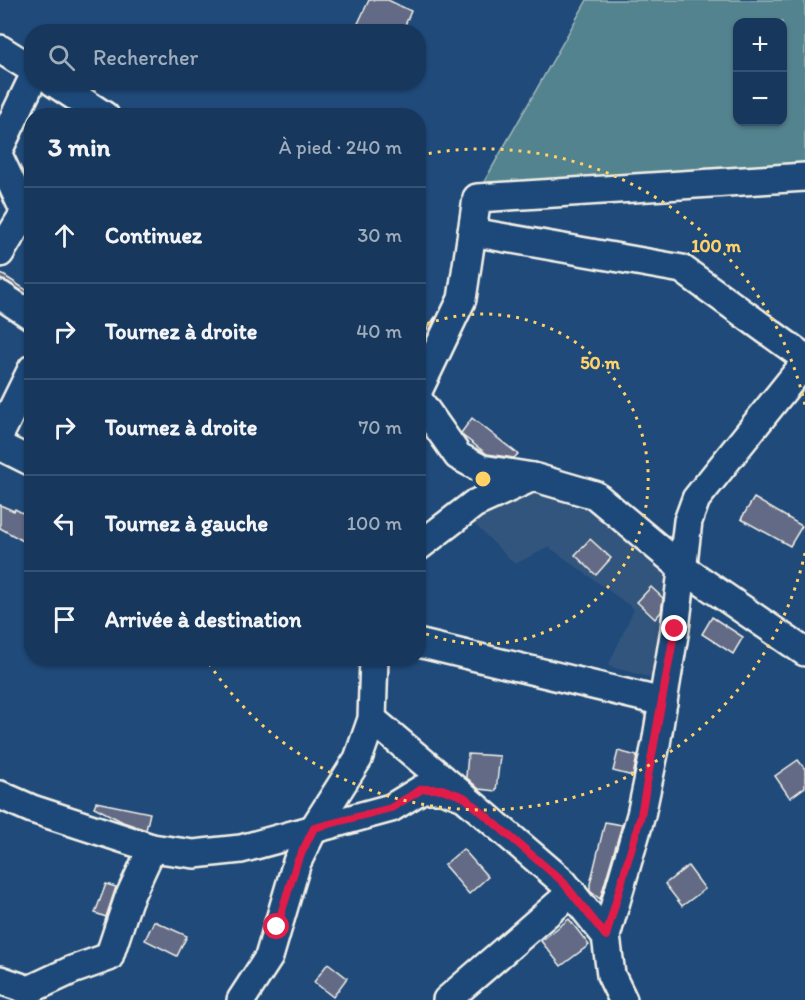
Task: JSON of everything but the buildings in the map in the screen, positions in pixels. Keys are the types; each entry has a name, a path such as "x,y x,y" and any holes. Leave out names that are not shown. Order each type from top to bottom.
{"street":[{"path":"0,49 24,64"},
{"path":"24,210 1,156 28,90"},
{"path":"65,90 93,108"},
{"path":"1,156 24,174"},
{"path":"426,374 462,299 477,198 805,177"},
{"path":"0,254 24,214"},
{"path":"472,232 682,269 805,358"},
{"path":"0,296 24,311"},
{"path":"623,1000 611,975 606,936 641,815 675,629 688,521 696,499 805,363"},
{"path":"0,435 24,384"},
{"path":"426,410 458,456 482,469 533,477 595,495 681,567 805,652"},
{"path":"0,446 24,458"},
{"path":"426,541 474,504 533,477"},
{"path":"426,645 663,702"},
{"path":"241,1000 269,957 297,862 314,828 358,759 372,719 374,666"},
{"path":"372,719 563,882 606,936"},
{"path":"0,795 32,809 152,848 194,854 240,849 391,808 422,789 442,789 464,797"},
{"path":"0,980 29,990 72,970 109,957 128,900 152,848"},
{"path":"447,1000 572,892"}],"shaded area":[{"path":"533,477 595,495 681,567 667,682 608,666 634,609 549,547 515,564 463,513"}],"green space":[{"path":"587,0 805,0 805,167 480,189"}],"route":[{"path":"277,927 297,862 314,828 391,808 422,789 442,789 464,797 563,882 606,936 641,815 656,744 675,629"}]}
